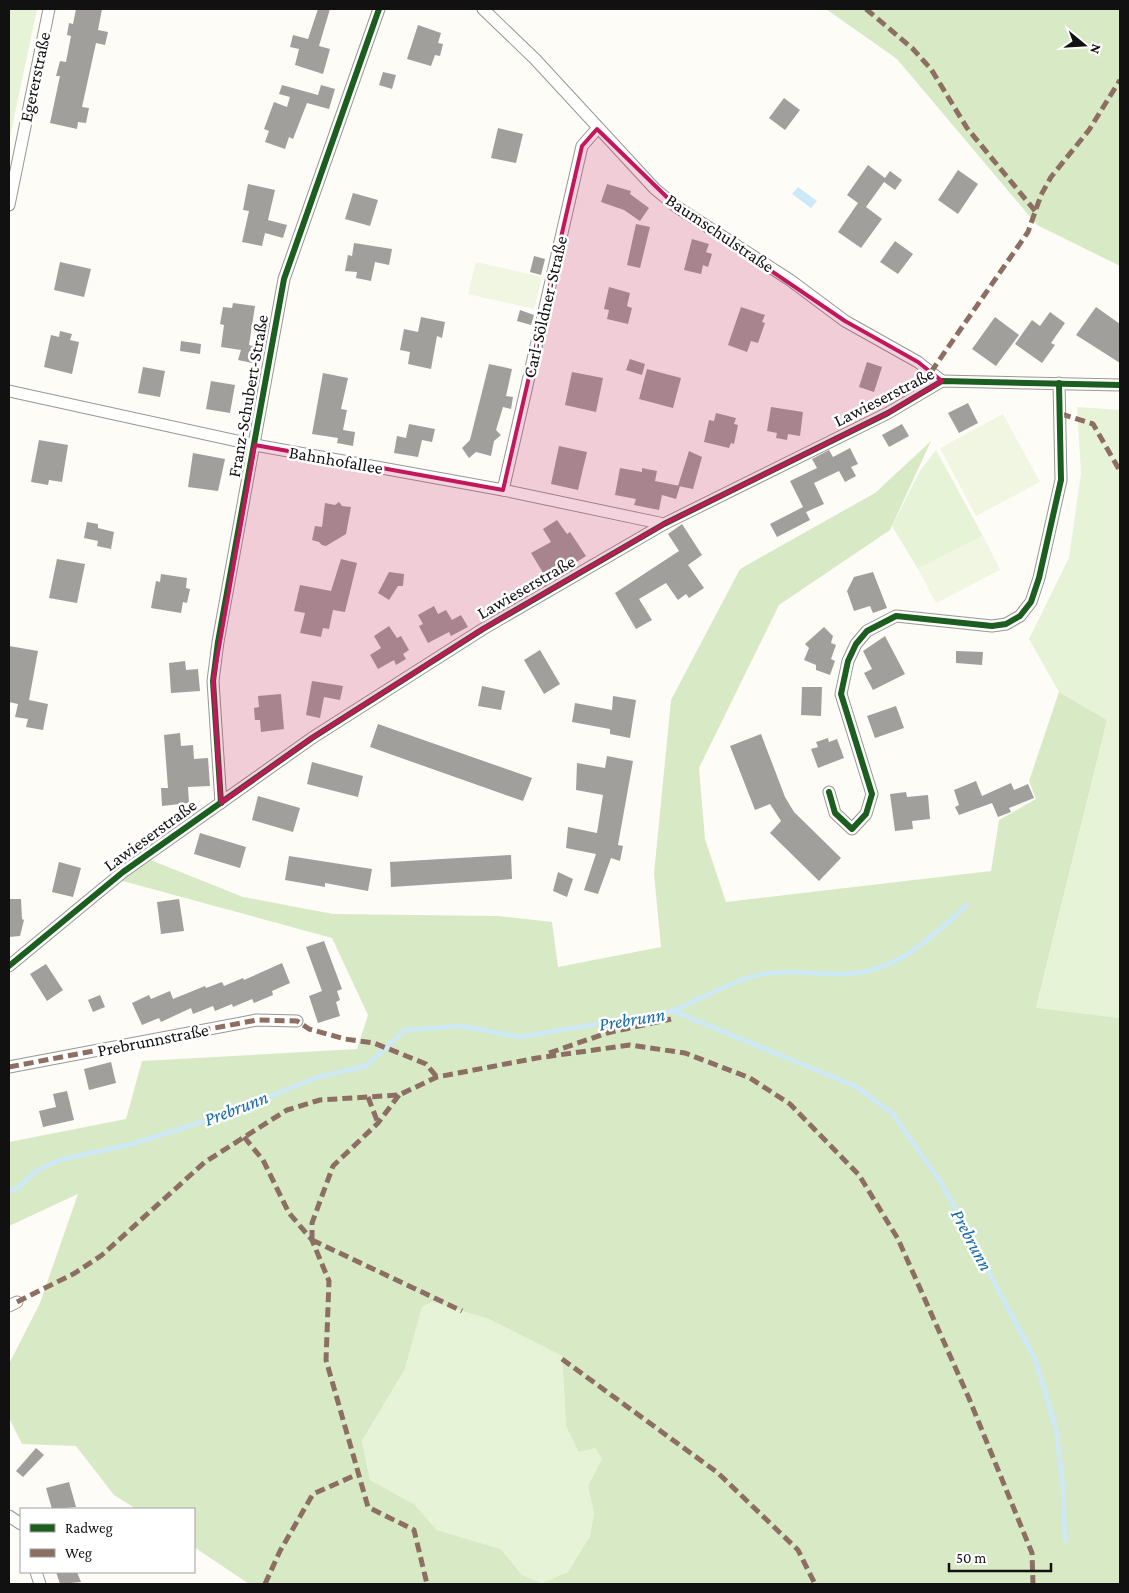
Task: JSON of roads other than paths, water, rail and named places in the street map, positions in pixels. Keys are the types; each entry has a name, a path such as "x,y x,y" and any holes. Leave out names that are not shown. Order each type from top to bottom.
{"street":[{"name":"Egererstraße","path":"9,205 49,9"},
{"name":"Franz-Schubert-Straße","path":"221,803 213,681 218,642 284,279 379,9"},
{"name":"Baumschulstraße","path":"483,9 535,59 655,189 677,207 790,280 845,321 918,362 942,381"},
{"name":"Carl-Söldner-Straße","path":"503,490 582,146 597,128"},
{"name":"Lawieserstraße","path":"9,966 123,872 312,738 483,629 664,524 888,413 942,381 1120,385"},
{"path":"829,792 836,813 852,829 866,814 872,794 842,694 848,661 856,644 867,631 896,616 992,626 1006,624 1020,616 1031,602 1039,578 1061,480 1059,383"},
{"name":"Bahnhofallee","path":"9,391 255,445 503,490 664,524"},
{"name":"Prebrunnstraße","path":"9,1067 257,1020 297,1021"},
{"path":"9,1516 20,1523"}],"water":[{"path":"798,187 817,201 811,208 792,194"}],"waterway":[{"path":"673,1011 721,988 759,975 790,972 844,974 863,972 880,967 896,960 926,941 967,905"},
{"name":"Prebrunn","path":"9,1191 18,1188 37,1170 63,1159 128,1145 252,1104 314,1078 366,1066 405,1030 462,1026 520,1037 673,1011 855,1086 892,1113 942,1184 1035,1359 1056,1429 1063,1486 1065,1541"}]}
